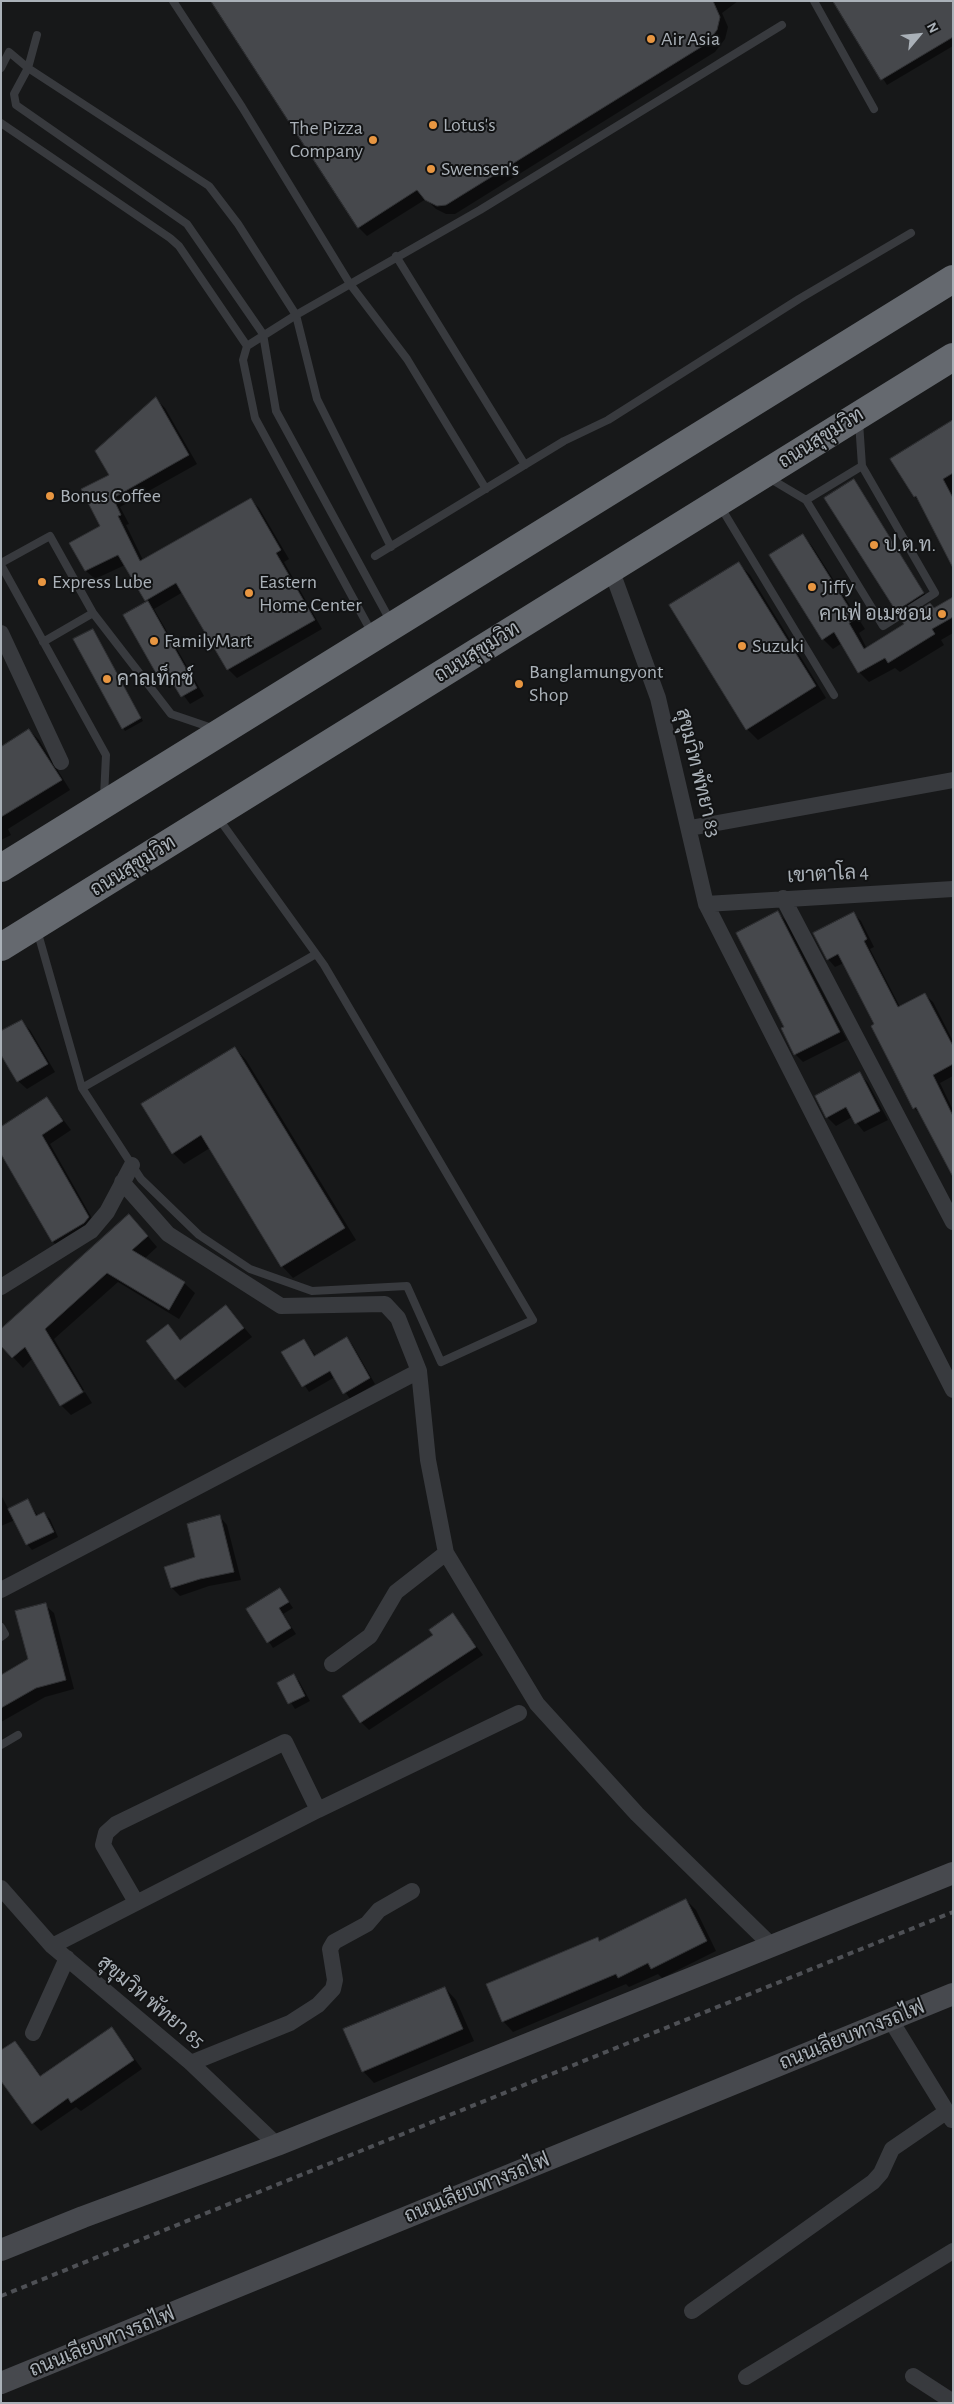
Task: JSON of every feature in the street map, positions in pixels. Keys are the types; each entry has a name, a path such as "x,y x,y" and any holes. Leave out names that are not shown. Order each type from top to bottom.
{"highway":[{"path":"1,868 953,279"},
{"name":"ถนนสุขุมวิท","path":"1,947 953,356"}],"street":[{"name":"สุขุมวิท พัทยา 83","path":"611,569 658,698 690,828 706,904 953,1390"},
{"path":"1,633 61,762"},
{"path":"690,828 953,780"},
{"name":"เขาตาโล 4","path":"706,904 953,889"},
{"path":"783,898 953,1222"},
{"path":"1,1287 91,1231 107,1212 132,1165"},
{"path":"122,1182 168,1234 281,1306 385,1304 398,1318 419,1371 428,1460 446,1553 537,1704 637,1814 772,1945"},
{"path":"1,1590 419,1371"},
{"path":"332,1664 370,1636 396,1592 446,1553"},
{"path":"52,1946 318,1810 519,1713"},
{"path":"136,1902 103,1845 106,1833 116,1824 285,1742 318,1810"},
{"path":"1,2250 83,2217 277,2145 953,1873"},
{"name":"สุขุมวิท พัทยา 85","path":"1,1888 52,1946 191,2064 277,2145"},
{"path":"191,2064 290,2022 318,2005 333,1989 335,1980 330,1949 334,1942 367,1924 379,1910 412,1891"},
{"path":"33,2033 67,1958"},
{"name":"ถนนเลียบทางรถไฟ","path":"1,2383 953,1994"},
{"path":"692,2311 872,2182 881,2173 892,2149 949,2117 890,2019"},
{"path":"746,2377 953,2251"},
{"path":"913,2376 953,2402"}],"lane":[{"path":"173,1 242,107 350,284 407,359 486,489"},
{"path":"814,1 874,109"},
{"path":"383,631 255,418 243,360 247,346 263,334 396,256 480,210 782,25"},
{"path":"37,35 28,68 14,94 16,105 187,224 263,334 276,411 383,631"},
{"path":"1,68 9,52 28,68 209,186 238,224 296,315 317,400 391,547"},
{"path":"1,123 179,246 247,346"},
{"path":"375,556 564,441 608,420 792,304 911,233"},
{"path":"396,256 525,465"},
{"path":"763,474 806,500 883,626 935,593 862,466 859,415"},
{"path":"806,500 862,466"},
{"path":"718,502 834,694"},
{"path":"104,804 106,755 1,564 50,536 93,613 171,714 222,731"},
{"path":"43,642 93,613"},
{"path":"36,926 82,1088 141,1179 199,1235 250,1269 312,1291 407,1286 441,1362 533,1320 316,954 216,814"},
{"path":"82,1088 316,954"},
{"path":"1,1627 5,1634 1,1636"},
{"path":"1,1745 18,1735"}],"building":[{"name":"Lotus's","path":"211,1 713,1 720,17 717,30 706,44 446,205 437,206 425,200 417,190 358,228"},
{"path":"833,1 953,1 953,37 881,80"},
{"path":"156,397 189,455 113,498 121,515 118,516 140,561 251,498 281,550 276,553 315,620 227,670 176,583 145,601 118,555 85,571 69,543 100,526 81,489 109,475 95,451"},
{"path":"953,420 953,473 943,479 953,498 953,568 916,496 914,497 890,459"},
{"name":"ป.ต.ท.","path":"854,479 924,593 896,611 824,498"},
{"path":"803,534 856,619 849,623 864,649 904,624 902,621 930,603 934,608 953,597 953,617 932,629 935,634 888,663 885,658 858,673 834,632 822,640 769,555"},
{"name":"Suzuki","path":"739,562 816,686 746,730 669,605"},
{"name":"FamilyMart","path":"148,601 197,688 181,697 169,677 161,682 123,615"},
{"name":"คาลเท็กซ์","path":"93,629 141,718 122,729 73,639"},
{"path":"29,729 62,780 1,817 1,747"},
{"path":"778,911 840,1032 794,1055 781,1028 784,1027 736,933"},
{"path":"854,912 867,939 864,941 898,1007 925,993 953,1046 953,1064 933,1075 953,1116 953,1177 916,1107 913,1109 871,1026 874,1024 838,954 827,960 813,933"},
{"path":"22,1020 48,1064 17,1082 1,1055 1,1031"},
{"path":"235,1047 345,1228 281,1267 201,1135 172,1154 141,1104"},
{"path":"860,1072 880,1111 855,1124 846,1107 826,1118 815,1096"},
{"path":"47,1097 63,1121 42,1135 89,1217 84,1223 52,1242 1,1154 1,1127"},
{"path":"129,1214 148,1236 132,1250 185,1282 169,1310 107,1273 45,1329 83,1392 60,1406 25,1347 12,1358 1,1346 1,1329"},
{"path":"226,1305 244,1328 175,1380 146,1341 168,1324 180,1340"},
{"path":"347,1337 370,1378 343,1394 330,1371 302,1387 281,1352 304,1339 314,1356"},
{"path":"28,1499 36,1516 44,1512 54,1532 26,1545 8,1509"},
{"path":"220,1515 234,1572 200,1579 171,1588 164,1567 195,1557 187,1524"},
{"path":"280,1588 289,1602 279,1608 291,1628 267,1643 246,1609"},
{"path":"46,1603 66,1680 36,1688 1,1708 1,1675 28,1659 15,1611"},
{"path":"453,1613 476,1647 360,1723 342,1696 433,1635 429,1630"},
{"path":"294,1674 305,1696 288,1704 277,1683"},
{"path":"686,1899 707,1941 651,1969 648,1963 618,1978 616,1974 502,2022 486,1984 598,1937 599,1941"},
{"path":"445,1987 463,2029 362,2072 343,2029"},
{"path":"112,2027 134,2060 71,2103 68,2098 32,2124 1,2081 1,2050 15,2041 40,2076"}],"railway":[{"path":"1,2296 953,1912"}],"place":[{"name":"Air Asia","path":"651,39"},
{"name":"Lotus's","path":"433,125"},
{"name":"The Pizza Company","path":"373,140"},
{"name":"Swensen's","path":"431,169"},
{"name":"Bonus Coffee","path":"50,496"},
{"name":"ป.ต.ท.","path":"874,545"},
{"name":"Express Lube","path":"42,582"},
{"name":"Jiffy","path":"812,587"},
{"name":"Eastern Home Center","path":"249,593"},
{"name":"คาเฟ่ อเมซอน","path":"942,614"},
{"name":"FamilyMart","path":"154,641"},
{"name":"Suzuki","path":"742,646"},
{"name":"คาลเท็กซ์","path":"107,679"},
{"name":"Banglamungyont Shop","path":"519,684"}]}
